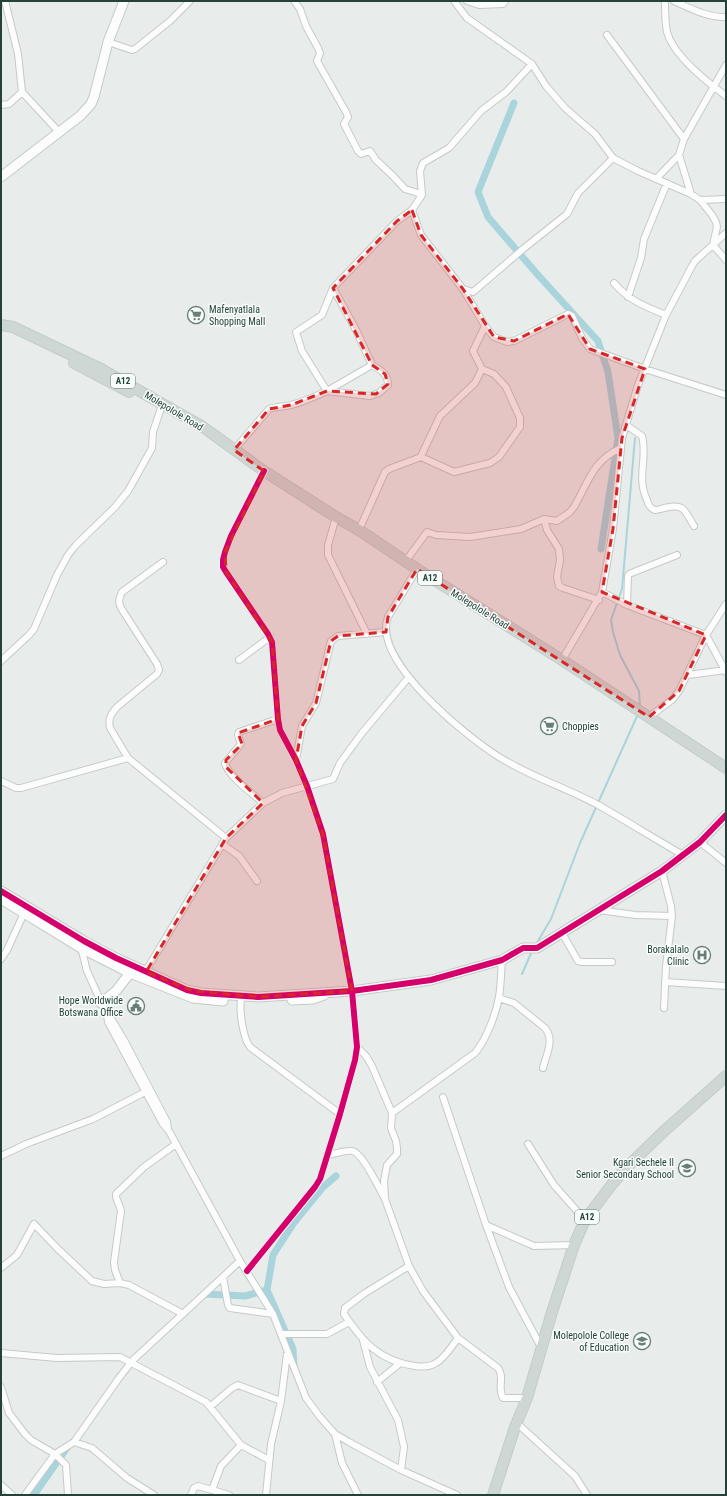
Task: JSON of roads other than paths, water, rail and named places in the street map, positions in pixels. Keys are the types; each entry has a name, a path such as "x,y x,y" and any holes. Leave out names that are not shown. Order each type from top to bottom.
{"main road":[{"name":"Molepolole Road","path":"2,325 10,332 160,408 234,450"},
{"name":"Molepolole Road","path":"2,325 13,327 101,369 203,427 264,471 359,530 417,570 562,660 726,768"},
{"name":"A12","path":"498,1495 520,1426 541,1347 574,1245 585,1220 613,1182 626,1168 662,1133 726,1076"},
{"name":"A12","path":"493,1495 517,1423 526,1401"}],"street":[{"path":"5,1 18,54 22,92 59,132"},
{"path":"1,177 80,116 91,104 108,42 124,1"},
{"path":"108,42 132,50 135,49 170,21 190,1"},
{"path":"294,1 300,9 304,21 320,53 317,61 346,112 348,117 344,124 358,151 361,154 370,151 376,160 405,189 421,194"},
{"path":"454,1 467,18 532,64 546,86 565,108 595,134 613,158 691,194 700,200 716,222 717,227 713,245"},
{"path":"467,1 485,5 503,4 505,1"},
{"path":"665,1 668,36 685,61 726,96"},
{"path":"674,1 697,11 726,17"},
{"path":"607,35 684,139"},
{"path":"327,391 302,351 296,332 322,315 333,288 397,221 412,210 421,194 420,171 423,163 447,149 481,112 506,92 532,64"},
{"path":"656,179 679,156 684,139 726,65"},
{"path":"1,105 9,104 22,92"},
{"path":"679,156 691,194"},
{"path":"463,289 473,292 567,214 578,193 613,158"},
{"path":"628,297 641,258 644,238 667,183"},
{"path":"700,200 726,199"},
{"path":"412,210 421,235 463,289 485,326 494,337 507,342 514,342 568,314 572,316 582,338 590,349 645,369 726,395"},
{"path":"562,660 599,600 602,592 613,529 620,448 638,385 666,315 692,266 726,233"},
{"path":"713,245 726,260"},
{"path":"614,283 628,297 639,304 666,315"},
{"path":"327,391 370,396 379,393 388,385 385,374 372,365 356,330 333,288"},
{"path":"359,530 385,472 389,469 422,457 454,472 490,463 499,457 520,427 520,418 506,388 494,374 482,369 473,351 485,326"},
{"path":"234,450 269,409 277,406 291,405 327,391 372,365"},
{"path":"422,457 421,456 440,416 475,382 482,369"},
{"path":"1,661 34,629 57,575 68,555 76,545 115,507 128,491 152,448 153,432 160,408"},
{"path":"626,425 642,436 644,446 641,482 643,493 648,503 653,509 656,510 675,505 681,507 694,526"},
{"path":"405,562 427,532 436,535 470,537 517,530 544,519 557,521 570,512 585,488 594,468 611,452 620,448"},
{"path":"247,1271 320,1179 340,1114 357,1048 352,991 326,846 307,786 296,760 282,734 278,720 273,646 270,638 224,567 223,560 231,536 264,471"},
{"path":"336,517 328,545 328,555 367,634"},
{"path":"544,519 547,530 559,549 559,586 599,600"},
{"path":"627,605 629,574 677,556"},
{"path":"163,562 122,592 119,597 121,608 157,664 158,670 156,676 111,713 109,718 110,728 128,758 138,768 226,838"},
{"path":"417,570 388,617 386,632 390,648 398,663 448,719 498,757 600,806 683,855"},
{"path":"602,592 627,605 706,635 726,671 688,674"},
{"path":"649,717 673,699 688,674 706,635 726,604"},
{"path":"296,760 302,726 316,703 331,641 338,636 386,632"},
{"path":"239,660 270,638"},
{"path":"143,975 226,838 264,803 282,793 333,779 340,763 362,733 409,677"},
{"path":"264,803 230,774 225,763 241,744 238,735 239,732 278,720"},
{"path":"1,781 16,788 21,788 128,758"},
{"path":"1,891 26,910 130,973 143,975 193,991 241,999 352,991 432,980 502,960 523,948 537,948 662,871 700,842 726,815"},
{"path":"700,842 726,863"},
{"path":"222,844 239,856 257,881"},
{"path":"662,871 672,916 665,982 664,1008"},
{"path":"1,899 26,910"},
{"path":"1,959 7,950 26,910"},
{"path":"599,910 635,916 672,916"},
{"path":"562,933 578,961 612,962"},
{"path":"82,944 143,975"},
{"path":"82,944 87,970 101,1003 107,1015 112,1020 142,1080 167,1122 169,1131"},
{"path":"392,1113 474,1053 486,1037 499,998 502,960"},
{"path":"101,1003 116,991 130,973"},
{"path":"665,982 726,986"},
{"path":"499,998 514,1003 546,1028 551,1039 543,1068"},
{"path":"241,999 243,1028 250,1047 340,1114"},
{"path":"357,1048 366,1056 372,1066 392,1113 391,1128 396,1141 397,1154 387,1165 384,1181 385,1199"},
{"path":"142,1080 145,1092 163,1124 169,1131 240,1261 273,1314 306,1398 320,1417 335,1434 401,1470 457,1495"},
{"path":"1,1156 26,1144 93,1119 145,1092"},
{"path":"443,1097 486,1225 509,1287 541,1347"},
{"path":"120,1283 114,1266 121,1210 115,1197 116,1194 144,1167 176,1144"},
{"path":"528,1144 554,1185 585,1220"},
{"path":"327,1155 350,1151 357,1153 364,1161 385,1199 409,1266 423,1291 458,1338 498,1368 500,1372 500,1390 503,1398 526,1401"},
{"path":"1,1268 17,1255 34,1224 92,1281 104,1284 120,1283 129,1285 183,1314"},
{"path":"486,1225 534,1246 574,1245"},
{"path":"25,1495 55,1454 74,1442 130,1364 240,1261"},
{"path":"409,1266 365,1293 345,1308 344,1314 349,1322 363,1340 375,1350 398,1364 418,1366 431,1365 440,1360 458,1338"},
{"path":"223,1277 228,1305 230,1308 273,1314"},
{"path":"281,1334 327,1334 349,1322"},
{"path":"363,1340 368,1360 377,1382 398,1420 404,1447 401,1470"},
{"path":"266,1495 271,1444 281,1401 287,1352"},
{"path":"1,1353 57,1358 120,1358 200,1398 211,1406 241,1445 270,1460"},
{"path":"377,1382 398,1364"},
{"path":"211,1406 232,1388 238,1385 281,1401"},
{"path":"1,1387 9,1412 25,1434 31,1440 55,1454 67,1468 68,1495"},
{"path":"520,1426 575,1476 587,1495"},
{"path":"335,1434 342,1463 358,1495"},
{"path":"74,1442 92,1448 127,1478 154,1495"},
{"path":"212,1490 221,1466 241,1445"},
{"path":"1,1485 12,1495"},
{"path":"191,1495 194,1488 198,1486 229,1495"}],"waterway":[{"path":"514,103 478,192 488,217 598,341 608,372 618,438 601,549"},
{"path":"635,438 622,589 611,620 620,655 639,691 640,706"},
{"path":"535,946 551,919 580,843 638,714"},
{"path":"522,974 532,951"},
{"path":"294,1368 293,1349 267,1290 273,1255 293,1224 323,1187 336,1176"},
{"path":"201,1297 206,1294 245,1296 267,1290"},
{"path":"34,1495 69,1445"}],"place":[{"name":"Mafenyatlala Shopping Mall","path":"196,315"},
{"name":"Choppies","path":"549,726"},
{"name":"Borakalalo Clinic","path":"702,955"},
{"name":"Hope Worldwide Botswana Office","path":"136,1006"},
{"name":"Kgari Sechele II Senior Secondary School","path":"687,1168"},
{"name":"Molepolole College of Education","path":"642,1341"}]}
